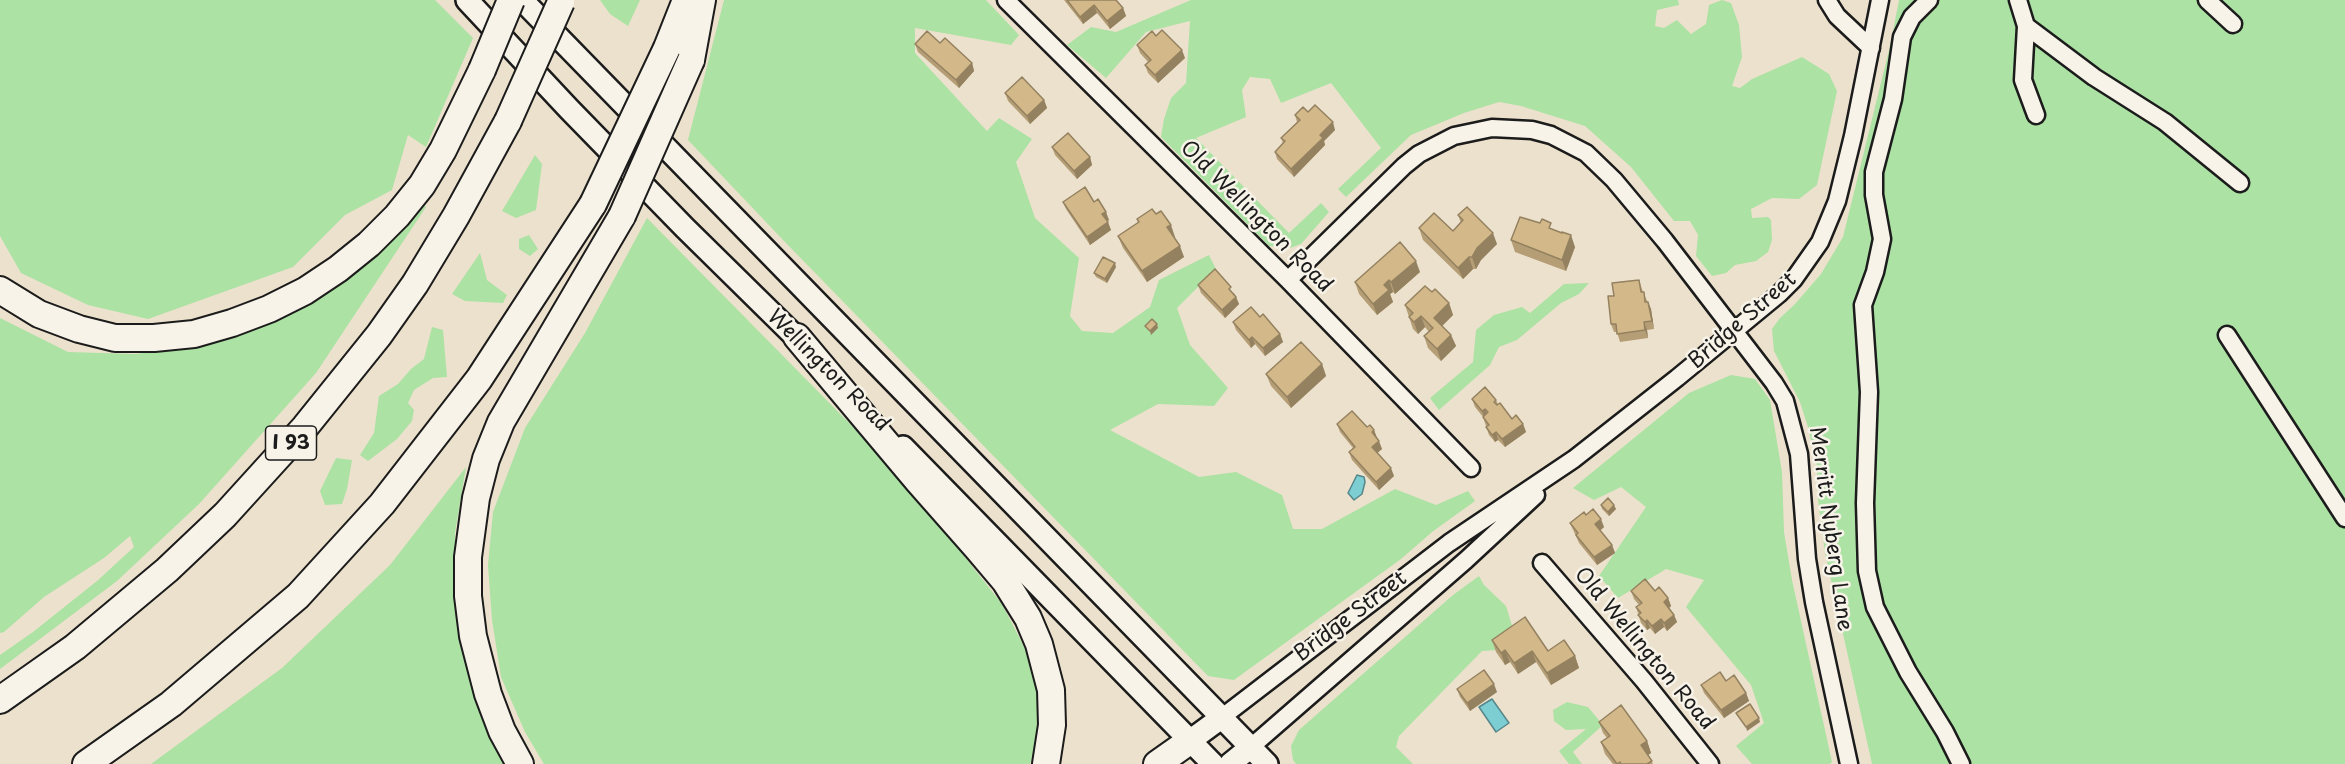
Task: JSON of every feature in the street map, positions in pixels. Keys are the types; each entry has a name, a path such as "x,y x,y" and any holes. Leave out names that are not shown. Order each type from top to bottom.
{"highway":[{"path":"0,290 39,314 79,329 115,338 154,338 194,334 269,309 305,291 338,269 369,244 397,216 422,185 443,150 482,70 511,0"},
{"path":"86,764 171,704 298,596 382,504 479,380 593,204 668,48 686,0"},
{"path":"520,764 502,730 488,694 473,636 468,596 468,557 476,498 486,459 501,422 622,216 691,60 702,0"},
{"name":"I 93","path":"0,700 75,647 167,570 232,508 306,427 379,336 415,284 456,216 508,121 561,1"},
{"path":"797,337 1005,581 1028,618 1039,645 1051,690 1052,725 1046,764"},
{"path":"1157,764 1191,740"}],"main road":[{"name":"Wellington Road","path":"467,0 676,220 797,337 1066,615 1191,740"},
{"name":"Wellington Road","path":"522,0 735,216 1221,718"},
{"name":"Bridge Street","path":"1191,740 1221,718"},
{"path":"1221,718 1267,764"},
{"path":"1191,740 1213,764"},
{"name":"Bridge Street","path":"1230,764 1251,747"}],"street":[{"name":"Old Wellington Road","path":"1006,0 1288,280 1471,468"},
{"path":"1827,0 1837,16 1871,48"},
{"name":"Bridge Street","path":"1221,718 1449,543 1574,459 1677,378 1794,279 1820,242 1837,201 1880,0"},
{"path":"1929,0 1912,17 1902,38 1893,99 1874,172 1874,195 1882,239 1875,272 1863,304 1869,392 1865,503 1867,571 1875,607 1908,672 1945,732 1961,764"},
{"path":"2207,0 2234,24"},
{"path":"2023,10 2023,80 2036,115"},
{"path":"2023,10 2094,77 2165,122 2240,183"},
{"name":"Merritt Nyberg Lane","path":"1288,280 1404,166 1419,154 1445,140 1473,131 1512,128 1532,130 1569,143 1586,153 1600,166 1665,242 1734,330 1785,401 1795,436 1802,481 1807,559 1849,764"},
{"path":"2228,335 2345,518"},
{"name":"Bridge Street","path":"1251,747 1467,560 1574,459"},
{"name":"Old Wellington Road","path":"1542,563 1644,681 1710,764"}],"green space":[{"path":"0,0 435,0 473,38 426,147 408,135 392,190 345,215 293,267 148,319 88,305 21,273 0,236"},
{"path":"600,0 640,0 628,26 610,14"},
{"path":"724,0 986,0 1019,35 1011,45 915,28 915,53 987,131 999,118 1032,139 1016,162 1035,218 1079,258 1070,316 1082,331 1113,333 1150,307 1159,280 1209,255 1216,269 1177,308 1190,345 1228,388 1214,406 1158,404 1110,430 1199,477 1236,472 1282,495 1293,529 1322,529 1395,489 1436,505 1468,491 1475,501 1432,532 1401,559 1234,680 1208,676 688,140"},
{"path":"1191,0 1678,0 1679,5 1657,10 1655,26 1664,28 1677,20 1691,34 1706,24 1709,5 1722,0 1731,3 1739,25 1742,57 1732,86 1740,88 1752,79 1802,57 1829,74 1837,91 1817,185 1799,199 1772,198 1751,209 1752,218 1768,217 1771,220 1772,240 1768,252 1756,261 1735,265 1726,273 1712,276 1696,256 1698,235 1690,221 1674,221 1631,167 1585,126 1521,106 1499,102 1464,113 1411,135 1346,197 1338,189 1381,148 1331,83 1281,103 1270,79 1250,77 1242,90 1246,117 1196,138 1289,233 1321,203 1329,212 1301,244 1290,248 1269,246 1161,137 1171,98 1186,83 1190,21 1146,32 1106,78 1067,45 1091,27 1116,32"},
{"path":"1899,0 2345,0 2345,764 1872,764 1825,553 1818,500 1817,466 1800,402 1774,351 1772,329 1821,274 1843,237 1890,46"},
{"path":"535,155 542,164 536,210 516,218 502,211"},
{"path":"419,202 426,207 316,373 199,504 117,581 0,669 0,655 97,581 134,547 130,536 104,558 44,597 0,633 0,318 68,352 136,354 169,349 265,320"},
{"path":"647,218 861,435 949,537 1002,604 1032,662 1041,707 1037,746 1030,764 544,764 525,732 501,677 492,620 488,565 493,512 525,428 585,333"},
{"path":"529,235 538,249 530,256 519,249 519,239"},
{"path":"480,253 487,280 507,295 503,303 465,301 452,294"},
{"path":"1589,283 1579,294 1561,303 1517,340 1499,347 1490,365 1439,410 1430,398 1473,362 1476,330 1494,315 1522,307 1530,313 1564,284"},
{"path":"432,327 443,330 447,377 433,378 414,390 408,403 414,410 412,421 397,439 368,461 360,455 374,433 379,396 398,384 411,369 424,359"},
{"path":"1731,375 1755,379 1770,400 1782,472 1784,532 1792,580 1832,762 1830,764 1752,764 1736,746 1764,723 1751,685 1686,607 1704,580 1666,569 1618,598 1599,576 1646,507 1621,487 1594,500 1573,488 1689,393"},
{"path":"336,458 352,460 347,489 342,504 325,505 320,491"},
{"path":"466,467 455,533 455,608 476,704 504,764 151,764 282,668 390,565"},
{"path":"1479,576 1484,585 1506,606 1514,632 1497,650 1482,651 1399,736 1396,747 1413,764 1296,764 1293,760 1291,746 1299,730 1453,595"},
{"path":"1567,702 1588,707 1603,725 1573,752 1582,764 1569,764 1559,751 1586,729 1566,730 1554,721 1553,710"}],"water":[{"path":"1357,475 1364,477 1365,482 1362,494 1354,500 1348,493"},
{"path":"1492,699 1509,723 1496,732 1479,707"}],"building":[{"path":"1067,0 1116,0 1123,8 1107,21 1094,5 1080,17"},
{"path":"1162,30 1182,50 1155,75 1145,65 1151,60 1137,45 1152,31 1156,36"},
{"path":"927,31 940,43 945,38 972,63 956,80 915,44"},
{"path":"1022,77 1044,100 1027,116 1005,93"},
{"path":"1315,105 1333,122 1320,135 1323,138 1291,169 1275,152 1285,141 1281,138 1300,120 1295,115 1303,107 1308,112"},
{"path":"1068,133 1090,157 1074,171 1052,147"},
{"path":"1085,187 1094,202 1098,199 1106,212 1102,214 1108,222 1087,237 1063,202"},
{"path":"1467,207 1493,233 1477,248 1472,257 1469,257 1458,268 1419,228 1434,213 1453,231 1463,220 1458,215"},
{"path":"1152,209 1156,214 1161,211 1171,225 1167,227 1180,246 1142,271 1118,236 1139,222 1137,219"},
{"path":"1520,217 1540,223 1542,219 1551,223 1549,228 1571,235 1562,260 1511,240"},
{"path":"1400,242 1416,261 1384,285 1389,290 1373,304 1355,282"},
{"path":"1103,257 1115,263 1105,279 1094,273"},
{"path":"1215,269 1231,287 1229,289 1236,297 1222,310 1198,285"},
{"path":"1639,280 1645,302 1648,302 1652,321 1644,322 1645,330 1617,334 1616,324 1611,324 1608,296 1614,296 1612,283"},
{"path":"1425,286 1432,292 1435,289 1449,303 1434,318 1451,335 1437,349 1424,336 1433,328 1421,316 1414,322 1409,317 1413,313 1405,305"},
{"path":"1251,307 1260,317 1263,314 1280,334 1263,348 1252,337 1249,340 1233,322"},
{"path":"1152,319 1157,324 1150,331 1145,326"},
{"path":"1301,342 1322,364 1287,397 1266,374"},
{"path":"1485,387 1496,400 1494,402 1497,405 1500,403 1512,419 1516,415 1523,424 1502,439 1496,432 1492,435 1486,427 1489,425 1483,417 1488,412 1485,409 1482,411 1472,399"},
{"path":"1352,411 1367,427 1370,425 1374,430 1372,432 1379,441 1372,447 1391,468 1376,482 1349,452 1355,447 1337,424"},
{"path":"1608,498 1614,505 1608,512 1601,505"},
{"path":"1593,509 1601,519 1595,524 1612,545 1594,557 1576,535 1578,533 1570,523 1584,512 1586,515"},
{"path":"1645,579 1655,591 1659,587 1668,598 1664,602 1674,615 1664,623 1661,619 1652,626 1638,615 1641,613 1636,607 1642,603 1631,591"},
{"path":"1525,617 1548,651 1564,640 1575,656 1547,673 1532,651 1514,663 1505,650 1501,653 1492,640"},
{"path":"1484,670 1494,684 1467,703 1457,689"},
{"path":"1720,672 1726,681 1734,675 1746,693 1721,710 1701,685"},
{"path":"1750,704 1759,718 1746,727 1736,713"},
{"path":"1621,705 1647,741 1641,745 1652,761 1647,764 1621,764 1620,762 1617,764 1601,742 1610,736 1599,722"}]}
